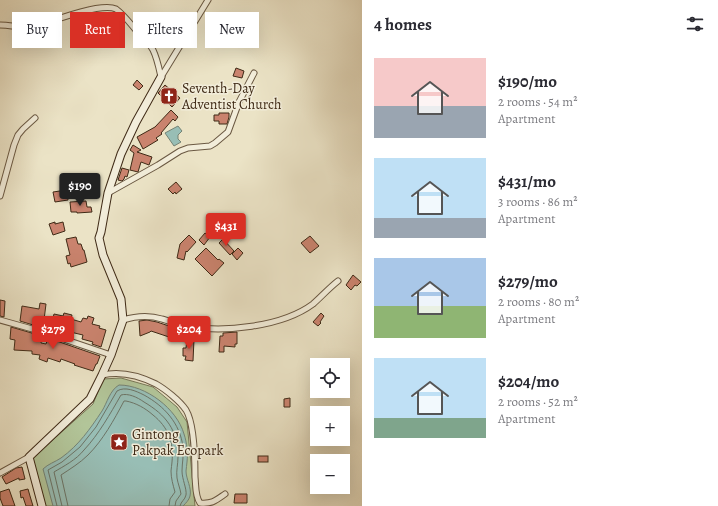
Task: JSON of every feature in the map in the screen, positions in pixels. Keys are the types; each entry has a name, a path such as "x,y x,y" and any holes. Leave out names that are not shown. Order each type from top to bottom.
{"street":[{"path":"0,473 29,457 87,402 111,355 123,320 121,299 99,238 108,193 121,154 136,122 161,77 208,0"},
{"path":"0,25 29,28 90,9 103,7 115,9 122,14 150,45 161,77"},
{"path":"108,193 180,151 188,148 210,146 215,143 228,132 239,102 254,73"},
{"path":"0,196 18,135 35,118"},
{"path":"123,320 148,316 161,318 183,326 210,329 265,324 295,314 312,304 338,281"},
{"path":"0,320 43,332 111,355"},
{"path":"102,375 112,373 122,374 147,380 163,388 181,404 186,410 190,419 198,500 200,504 213,503 225,494"},
{"path":"29,457 42,506"}],"green space":[{"name":"Gintong Pakpak Ecopark","path":"121,378 153,387 177,407 187,422 195,506 41,506 28,462 93,404 103,379"}],"water":[{"path":"178,126 182,131 178,135 178,139 181,142 174,146 165,133"},
{"name":"Gintong Pakpak Ecopark","path":"119,385 140,389 150,394 159,400 175,416 185,437 187,448 186,471 190,490 189,499 183,506 53,506 43,469 61,458 79,442 102,411 113,390"}],"building":[{"path":"236,68 244,71 242,78 233,76"},
{"path":"137,80 143,86 139,90 133,85"},
{"name":"Seventh-Day Adventist Church","path":"165,85 180,98 172,107 158,93"},
{"path":"171,110 178,117 175,121 173,119 161,133 162,134 156,138 158,140 143,149 137,137 155,127"},
{"path":"219,113 229,113 227,124 219,124 219,121 214,121 214,115 219,115"},
{"path":"133,145 141,150 137,152 152,157 149,165 141,162 138,172 130,170 134,153 130,150"},
{"path":"122,168 129,170 127,177 125,176 122,181 118,180"},
{"path":"176,182 182,189 176,194 175,192 173,194 168,189"},
{"path":"85,185 96,186 96,193 85,195"},
{"path":"67,190 68,200 55,202 53,192"},
{"path":"86,201 87,207 91,207 92,212 71,212 70,202"},
{"path":"55,222 55,224 63,222 65,231 53,235 49,224"},
{"path":"205,233 210,237 204,245 199,240"},
{"path":"189,235 196,242 187,252 186,251 184,260 177,258 180,244"},
{"path":"310,236 319,246 310,253 301,243"},
{"path":"76,237 78,244 81,244 84,250 87,262 71,267 70,263 68,264 66,256 70,255 66,239"},
{"path":"223,239 234,251 230,255 219,243"},
{"path":"206,248 218,260 219,259 224,263 212,276 195,259"},
{"path":"238,248 243,253 237,260 232,254"},
{"path":"353,275 361,282 357,286 355,285 351,290 346,285"},
{"path":"0,300 5,301 4,317 0,316"},
{"path":"40,303 46,304 43,328 20,321 22,306 39,309"},
{"path":"64,313 72,315 71,319 81,322 83,318 87,319 88,316 94,318 92,324 100,326 99,328 106,330 101,347 92,344 93,342 82,339 83,335 66,331 65,335 50,330 54,314 63,316"},
{"path":"321,313 324,316 318,326 313,322"},
{"path":"147,320 172,327 169,337 151,331 140,336 139,321"},
{"path":"11,327 42,336 41,343 46,344 48,338 100,356 97,364 93,371 61,359 60,362 48,358 47,362 39,359 40,355 32,354 32,351 14,350 15,340 10,339"},
{"path":"237,332 237,344 235,344 235,347 224,346 224,352 219,352 220,336 223,336 223,333"},
{"path":"187,339 194,339 193,361 185,360 186,356 183,356 183,348 186,348"},
{"path":"290,398 290,407 284,407 284,399"},
{"path":"258,456 268,456 268,462 258,462"},
{"path":"22,467 25,479 19,480 19,478 6,484 2,477 16,468"},
{"path":"9,489 15,506 3,506 0,498 0,492"},
{"path":"28,489 33,506 26,506 23,497 21,498 20,491"},
{"path":"235,494 247,494 247,503 234,503"}],"place":[{"name":"Seventh-Day Adventist Church","path":"169,96"},
{"name":"Gintong Pakpak Ecopark","path":"119,442"}]}
